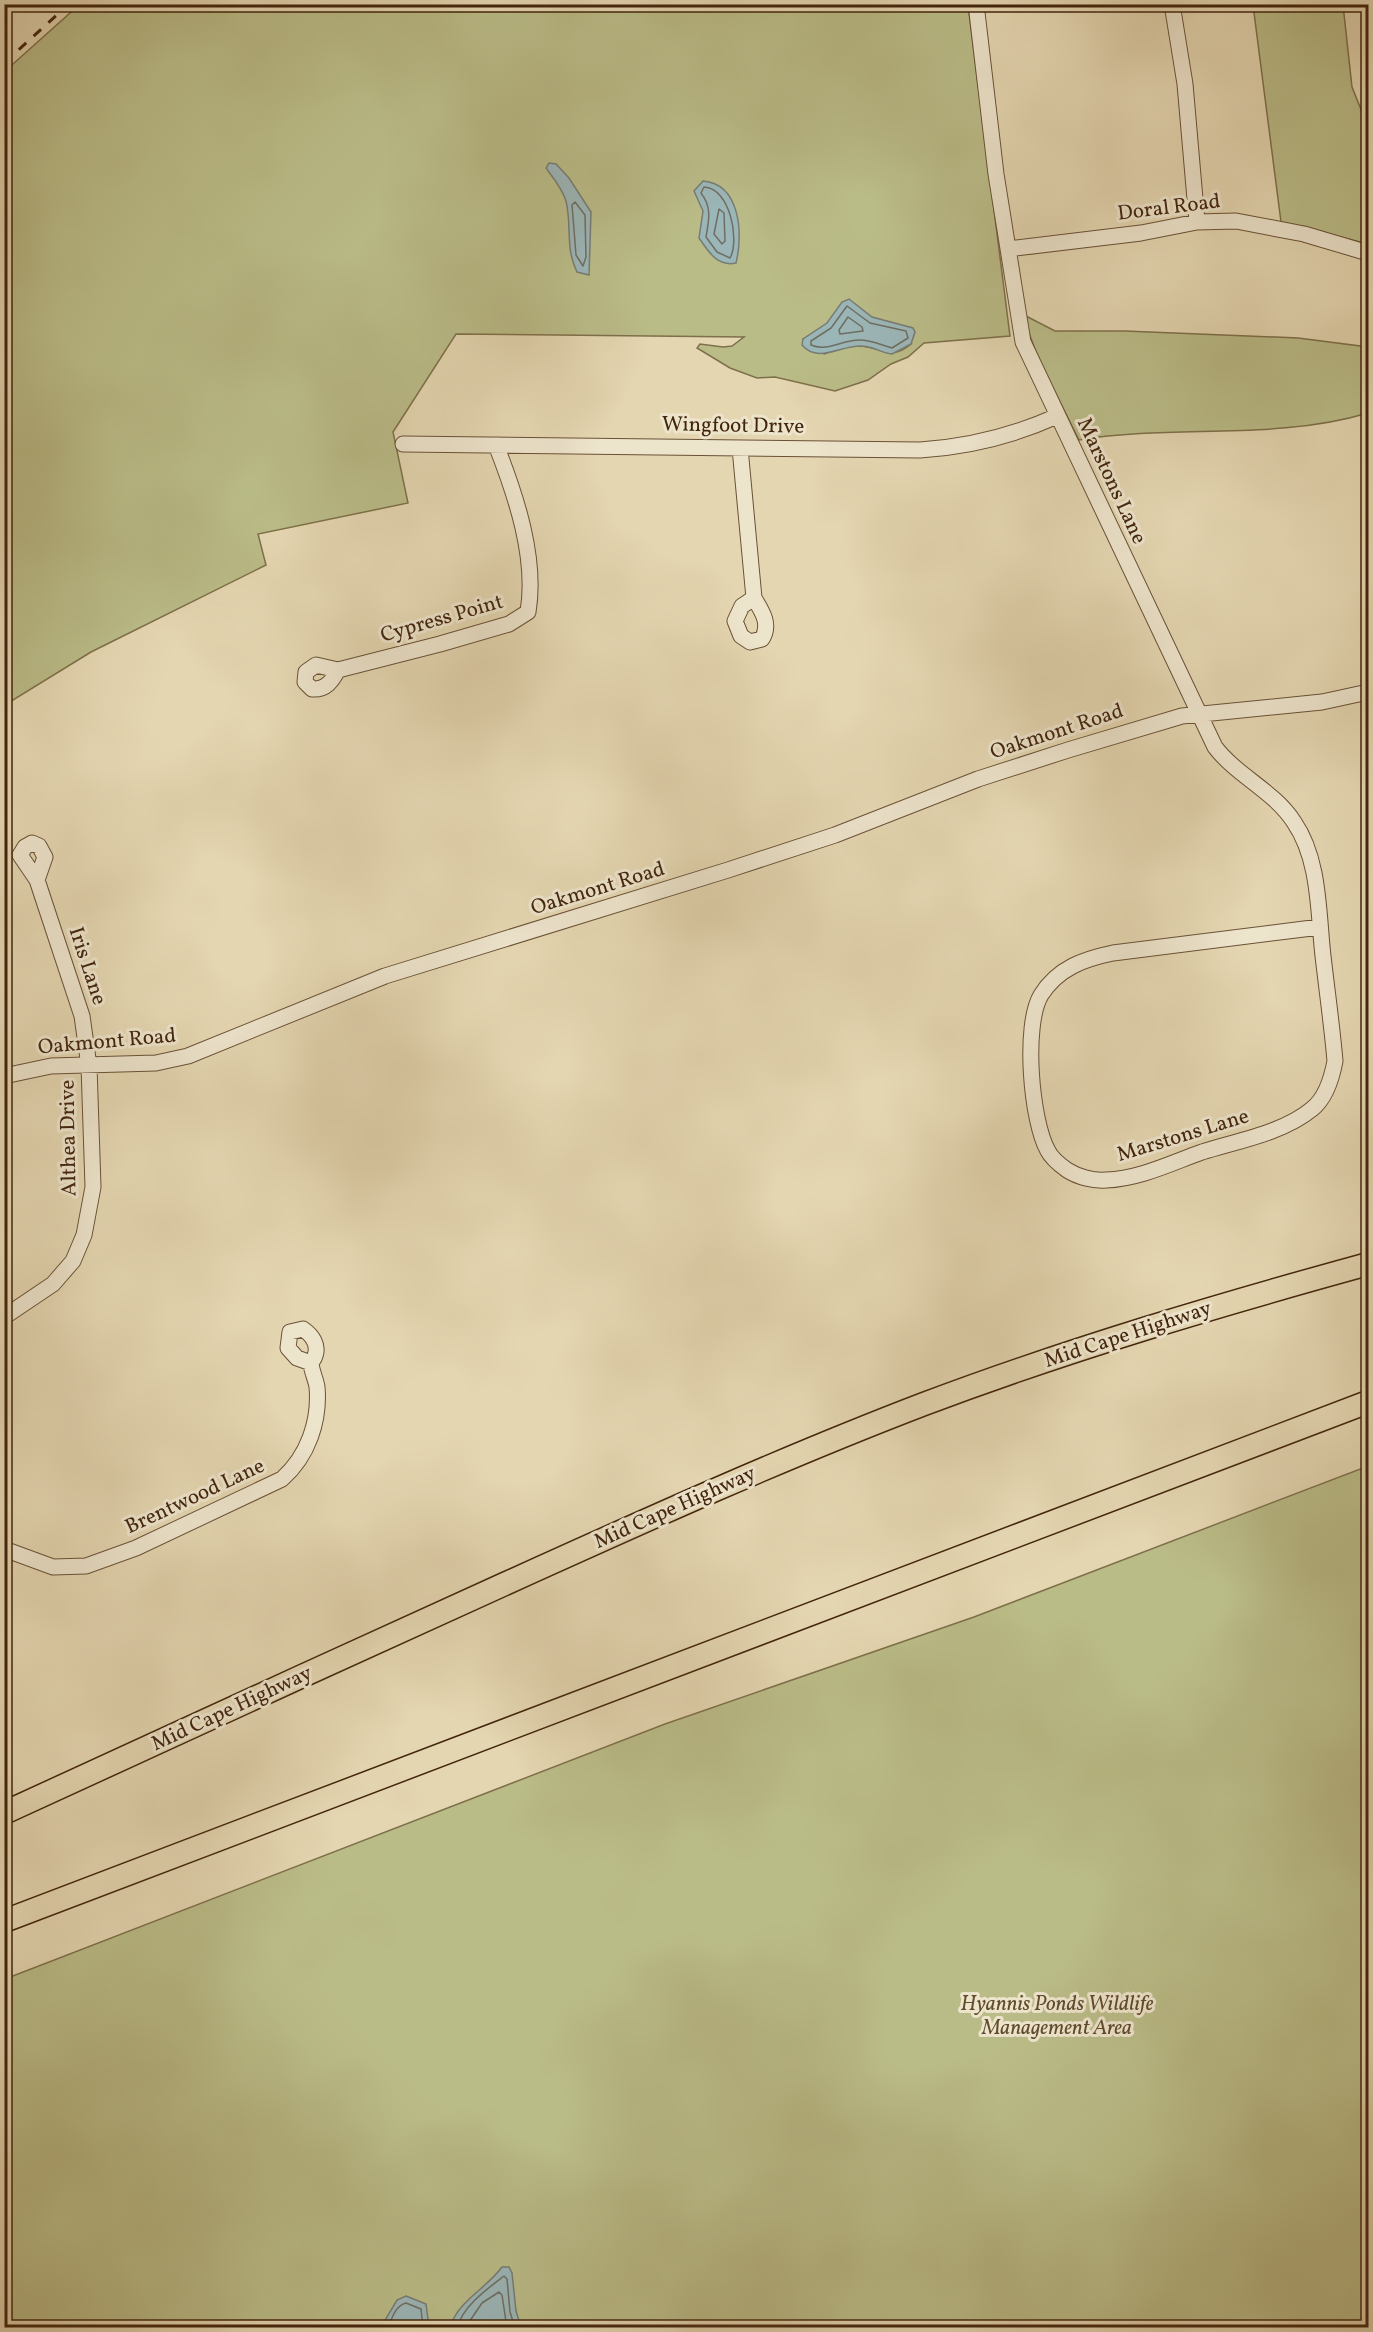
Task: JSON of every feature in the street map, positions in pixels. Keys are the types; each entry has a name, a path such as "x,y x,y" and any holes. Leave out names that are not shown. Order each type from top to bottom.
{"highway":[{"name":"Mid Cape Highway","path":"4,1813 665,1511 801,1453 924,1404 1055,1358 1248,1297 1368,1264"},
{"path":"4,1922 1368,1402"}],"street":[{"name":"Marstons Lane","path":"976,4 988,112 1023,342 1215,747 1225,760 1278,804 1294,822 1311,864 1320,927 1335,1061 1332,1077 1314,1109 1264,1132 1124,1178 1104,1180 1085,1178 1057,1163 1048,1153 1041,1136 1030,1037 1040,997 1056,977 1081,961 1113,953 1320,927"},
{"path":"1172,4 1185,84 1197,222"},
{"name":"Doral Road","path":"1008,249 1141,233 1197,222 1236,221 1275,227 1368,253"},
{"name":"Wingfoot Drive","path":"403,444 936,449 996,439 1023,431 1057,416"},
{"name":"Cypress Point","path":"338,670 472,636 509,624 528,612 531,592 527,555 520,522 496,445"},
{"path":"740,448 754,598"},
{"name":"Oakmont Road","path":"4,1076 51,1065 156,1064 188,1056 385,976 759,860 857,827 1014,767 1154,724 1200,714 1322,702 1368,692"},
{"name":"Iris Lane","path":"37,880 82,1016 89,1066"},
{"name":"Althea Drive","path":"4,1317 38,1296 64,1273 84,1235 93,1187 89,1066"},
{"name":"Brentwood Lane","path":"4,1549 53,1567 86,1566 136,1548 282,1479 300,1459 315,1423 317,1390 311,1363"}],"green space":[{"path":"79,5 968,5 1010,336 924,343 908,357 891,364 868,380 835,391 775,377 757,378 730,368 697,348 700,344 732,346 744,337 456,334 393,432 408,503 258,534 266,565 91,652 5,705 4,72","holes":["804,339 911,344 903,350 891,353 857,346 824,354"]},
{"path":"1253,5 1343,5 1352,87 1368,127 1368,244 1281,222"},
{"path":"1022,314 1055,331 1125,331 1298,338 1368,347 1368,413 1333,422 1297,427 1115,435 1079,440 1039,360"},
{"name":"Hyannis Ponds Wildlife Management Area","path":"1368,1466 1368,2327 5,2328 5,1979 665,1724 974,1617"}],"water":[{"path":"549,163 556,164 569,178 591,212 589,275 577,272 573,263 566,201 546,168"},
{"path":"703,181 716,184 732,201 739,226 736,263 729,264 719,261 699,238 703,211 694,191"},
{"path":"849,299 872,317 913,328 915,332 911,344 892,354 861,346 815,353 802,345 803,339 827,323 842,302"},
{"path":"502,2267 509,2267 512,2273 516,2311 521,2327 450,2327 466,2302"},
{"path":"406,2296 426,2304 429,2327 381,2327 397,2300"}],"railway":[{"path":"4,63 69,4"}]}
